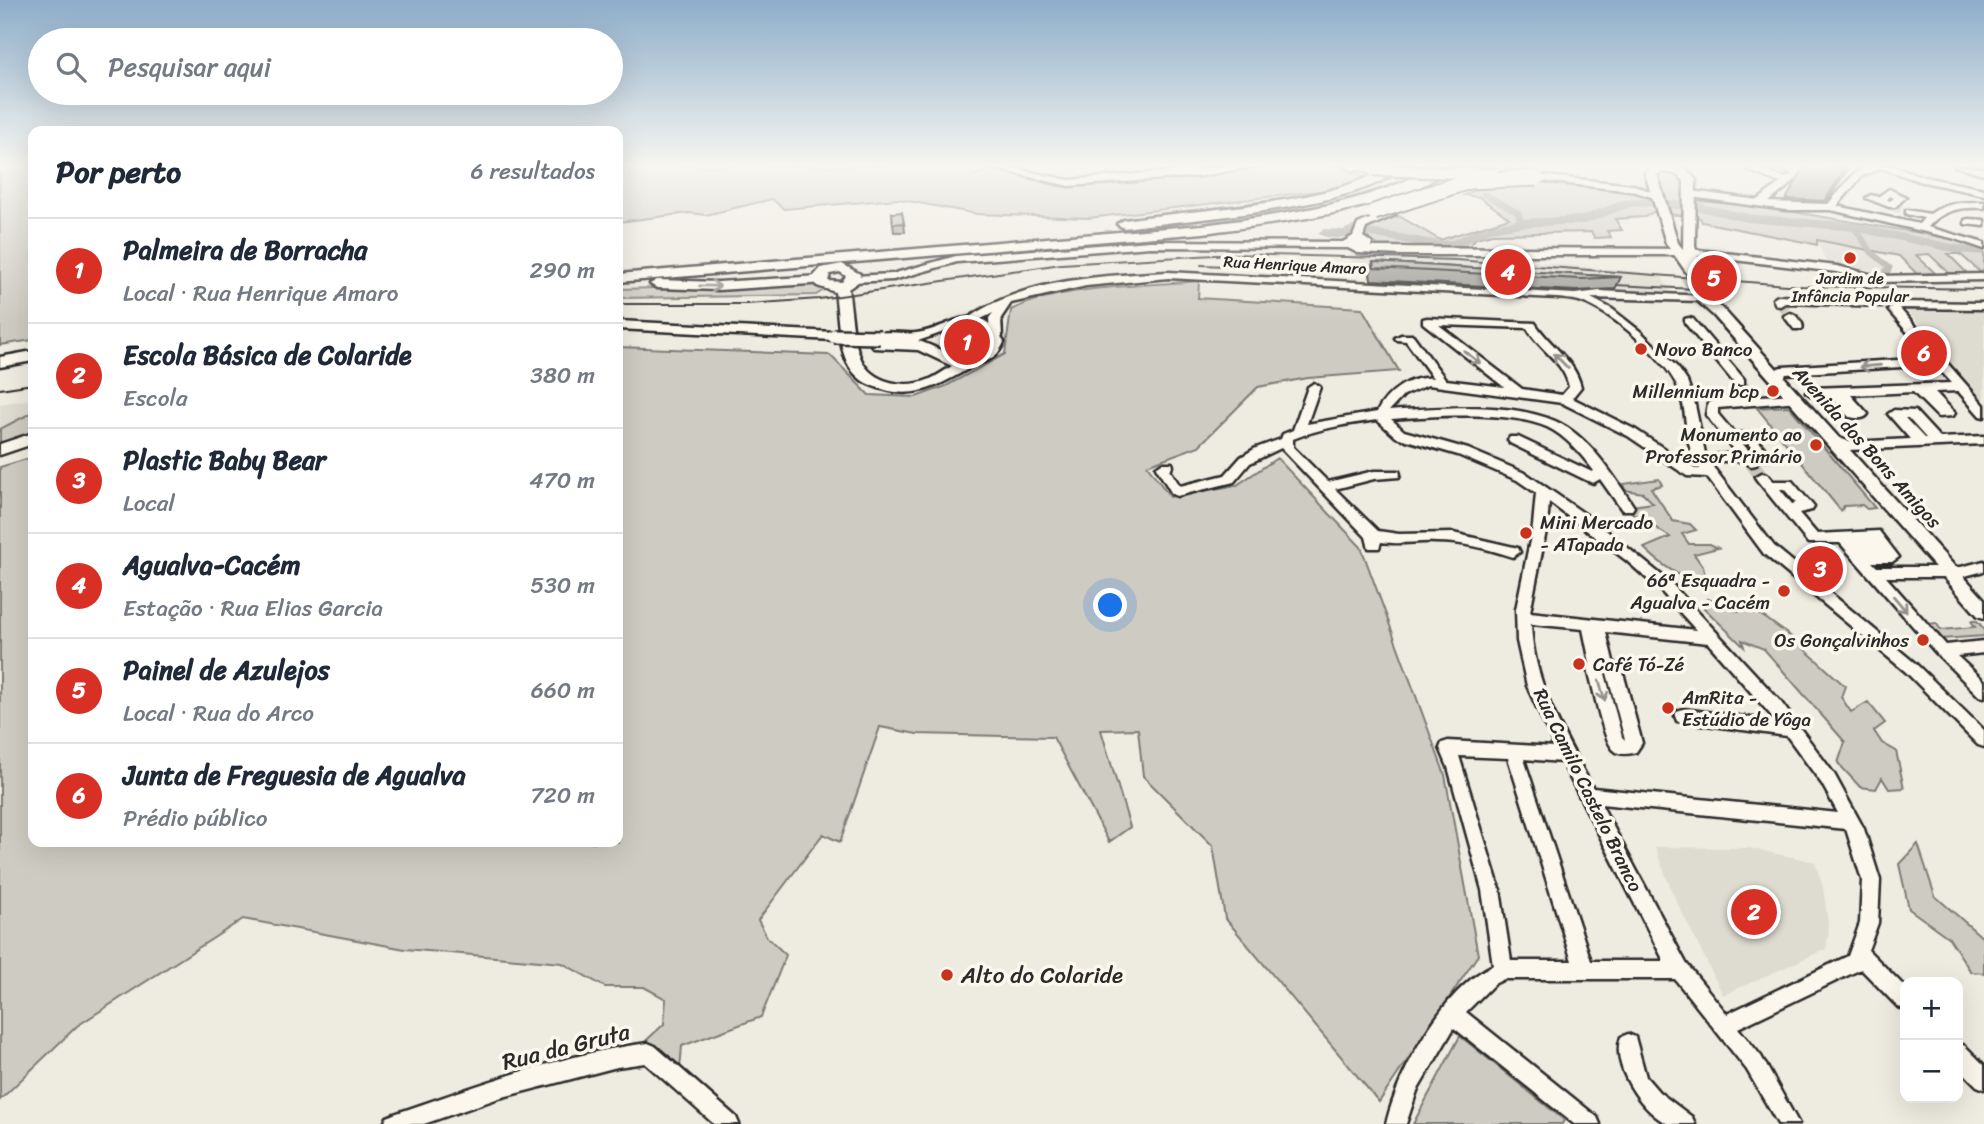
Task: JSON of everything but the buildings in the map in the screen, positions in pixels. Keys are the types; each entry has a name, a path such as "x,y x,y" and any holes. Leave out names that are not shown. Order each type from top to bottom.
{"highway":[{"path":"1102,228 1152,218"},
{"path":"623,271 1225,218"},
{"path":"623,278 1203,229 1277,218"},
{"path":"1275,227 1312,218"},
{"path":"1203,229 1245,230 1344,218"},
{"path":"848,279 860,263 880,255"},
{"path":"623,283 718,286 820,280"},
{"path":"0,354 28,349"},
{"path":"0,362 28,357"}],"main road":[{"path":"1666,218 1686,253 1705,277"},
{"path":"1687,276 1689,218"},
{"path":"820,280 822,274 831,269 842,268 848,279 850,349 855,364 863,375 878,384 897,389 934,383 969,362 992,353 996,348 996,337 986,327 969,322 951,324 920,337 880,341"},
{"name":"Avenida dos Bons Amigos","path":"1717,296 1724,313"},
{"name":"Avenida dos Bons Amigos","path":"1700,297 1724,313 1955,571 1984,598"},
{"path":"623,325 834,340"},
{"path":"934,383 944,368 930,341 937,331"},
{"path":"623,333 880,341 913,345 954,362 969,362"},
{"name":"Avenida dos Bons Amigos","path":"1780,375 1795,398 1841,443"},
{"path":"0,450 28,440"},
{"path":"0,458 28,449"},
{"name":"Avenida dos Bons Amigos","path":"1955,571 1984,611"}],"street":[{"path":"1359,239 1370,220 1374,218"},
{"path":"1878,218 1984,246"},
{"path":"1921,229 1930,218"},
{"path":"1969,222 1984,223"},
{"path":"848,279 893,277 956,259 1137,244 1359,239 1429,252 1686,253 1837,269 1877,279 1984,277"},
{"name":"Rua Henrique Amaro","path":"969,322 998,304 1016,298 1111,281 1168,275 1574,296"},
{"path":"1574,296 1599,294 1700,297"},
{"path":"1574,296 1598,306 1648,342 1666,360 1681,382 1689,402 1694,444 1710,473 1769,550 1911,668 1984,740"},
{"path":"996,337 995,318 1016,298"},
{"path":"1780,303 1778,299 1891,306 1984,306"},
{"path":"1598,306 1612,302 1704,307 1724,313"},
{"path":"1891,306 1984,413"},
{"path":"1790,316 1798,327"},
{"path":"1519,392 1427,321 1531,326 1535,336 1574,375 1576,387 1565,400"},
{"path":"1689,321 1741,382"},
{"path":"1401,338 1409,337 1441,381"},
{"path":"1780,375 1938,361"},
{"path":"1381,417 1384,408 1403,390 1416,383 1441,381 1519,392 1565,400 1632,433 1692,473 1710,473"},
{"path":"1299,430 1314,387"},
{"path":"1812,392 1960,387"},
{"path":"1720,458 1749,460 1765,456 1748,436 1730,437 1711,412 1712,406 1755,398 1795,398"},
{"path":"1167,466 1161,467 1177,491 1229,479 1236,469 1258,451 1285,442 1287,437 1299,430 1381,417 1481,411 1537,419 1564,432 1601,472 1628,507"},
{"path":"1922,443 1894,414 1911,414 1938,443"},
{"path":"1381,417 1400,435 1494,464 1543,490 1632,557 1674,595 1713,638 1792,730 1828,779 1851,822 1871,880 1869,923 1855,962 1724,1025"},
{"path":"1514,440 1579,473 1593,478 1601,472"},
{"path":"1841,443 1984,440"},
{"path":"1285,442 1293,455 1327,487 1374,539 1443,537 1469,540 1513,552"},
{"path":"1327,487 1374,475 1394,474"},
{"path":"1766,481 1814,539 1851,537 1873,572 1943,651 1982,686"},
{"name":"Rua Camilo Castelo Branco","path":"1543,490 1540,526 1523,617 1524,640 1535,686 1566,755 1679,970 1754,1063 1789,1124"},
{"path":"1873,572 1955,571 1984,566"},
{"path":"1523,617 1713,638"},
{"path":"1593,625 1606,664 1614,669 1633,743 1630,747 1621,747 1615,740 1596,669 1598,663 1593,625"},
{"path":"1943,651 1984,647"},
{"path":"1683,716 1792,730"},
{"path":"1503,970 1491,890 1456,767 1448,748 1566,755"},
{"path":"1514,753 1584,969"},
{"path":"1586,794 1851,822"},
{"path":"1858,953 1900,995"},
{"path":"1396,1124 1397,1112 1407,1083 1473,989 1490,973 1503,970 1679,970"},
{"path":"1454,1015 1590,1124"},
{"path":"1628,1044 1638,1087 1685,1124"},
{"name":"Rua da Gruta","path":"394,1124 499,1088 617,1056 648,1053 729,1124"},
{"path":"1963,1058 1984,1079"}],"shaded area":[{"path":"0,218 28,218 28,341 0,345"},
{"path":"623,218 646,218 623,221"},
{"path":"1392,218 1403,218 1440,240 1508,218 1623,218 1615,219 1622,230 1607,231 1611,237 1595,238 1591,232 1492,234 1476,238 1470,245 1450,249 1378,245 1363,237 1368,227"},
{"path":"1700,218 1832,218 1954,239 1956,234 1984,243 1984,271 1980,272 1960,254 1948,254 1967,273 1949,273 1929,254 1916,255 1935,273 1917,274 1899,256 1817,240 1817,245 1702,222"},
{"name":"Jardim de Infância Popular","path":"1817,241 1869,251 1886,269 1883,273 1826,262"},
{"path":"1350,254 1536,262 1660,274 1671,292 1354,273"},
{"path":"1199,281 1198,298 1362,308 1399,371 1308,378 1258,387 1199,446 1147,465 1170,497 1237,485 1277,458 1361,547 1445,775 1478,955 1379,1102 1225,918 1213,846 1143,776 1138,729 1101,730 1130,827 1109,842 1053,737 917,734 880,727 840,842 823,834 758,920 767,937 786,955 761,1017 682,1046 679,1080 636,1050 664,1024 666,999 644,987 605,987 562,963 405,949 243,919 77,1026 0,1100 0,467 28,459 28,847 623,847 623,347 830,355 869,395 916,397 946,386 1005,354 1011,310 1053,296 1103,288"},
{"path":"811,284 824,290 816,295 623,298 623,289"},
{"path":"1906,309 1984,309 1984,404 1912,325 1919,324"},
{"path":"961,330 981,333 988,341 986,349 976,355 965,356 945,348 945,339"},
{"path":"28,400 28,415 0,429 0,404"},
{"path":"1789,406 1875,508 1867,509 1862,505 1844,506 1841,511 1757,408"},
{"path":"28,415 28,436 0,445 0,429"},
{"path":"1659,479 1662,485 1651,488 1673,521 1690,524 1696,530 1682,534 1689,544 1710,544 1718,548 1694,554 1703,567 1707,582 1703,586 1671,570 1644,548 1670,537 1631,512 1632,506 1653,503 1643,493 1625,490 1623,484"},
{"path":"1708,599 1736,611 1754,610 1789,635 1845,686 1841,697 1851,712 1868,702 1885,723 1874,731 1882,743 1896,751 1904,788 1889,789 1882,778 1876,789 1860,787 1838,763 1845,742 1764,649 1742,640 1744,647 1703,607"},
{"path":"1971,621 1977,621 1984,629 1984,636 1941,639 1929,624 1936,623 1941,630 1975,627"},
{"path":"1918,844 1935,896 1984,939 1984,973 1971,972 1949,938 1909,909 1899,864"},
{"path":"1655,847 1748,848 1815,862 1823,888 1829,930 1826,949 1723,995 1673,894"},
{"path":"1460,1036 1564,1120 1562,1124 1413,1124"}],"waterway":[{"path":"1520,218 1521,223"},
{"path":"1324,233 1345,234 1352,230 1440,245 1455,243 1487,229 1521,223 1588,218"},
{"path":"1753,218 1854,227 1957,249 1984,251"},
{"path":"1854,227 1870,249"},
{"path":"1872,252 1889,267 1884,277"}],"tunnel":[{"path":"1687,276 1699,295"},
{"path":"1705,277 1717,296"},
{"path":"1780,303 1790,316"},
{"path":"1740,382 1754,397"},
{"path":"1751,462 1762,477"}],"railway":[{"path":"623,304 747,304 819,299 1061,264 1232,254 1456,260 1801,286 1984,289"},
{"path":"1201,265 1390,272"},
{"path":"1596,284 1715,290"},
{"path":"0,389 28,385"}],"place":[{"name":"Jardim de Infância Popular","path":"1850,258"},
{"name":"Agualva-Cacém","path":"1508,272"},
{"name":"Painel de Azulejos","path":"1714,278"},
{"name":"Palmeira de Borracha","path":"967,342"},
{"name":"Novo Banco","path":"1641,349"},
{"name":"Junta de Freguesia de Agualva","path":"1924,353"},
{"name":"Millennium bcp","path":"1773,391"},
{"name":"Monumento ao Professor Primário","path":"1816,445"},
{"name":"Mini Mercado - ATapada","path":"1526,533"},
{"name":"Plastic Baby Bear","path":"1820,569"},
{"name":"66ª Esquadra - Agualva - Cacém","path":"1784,591"},
{"name":"Os Gonçalvinhos","path":"1923,640"},
{"name":"Café Tó-Zé","path":"1579,664"},
{"name":"AmRita - Estúdio de Yôga","path":"1668,708"},
{"name":"Escola Básica de Colaride","path":"1754,912"},
{"name":"Alto do Colaride","path":"947,975"}]}
